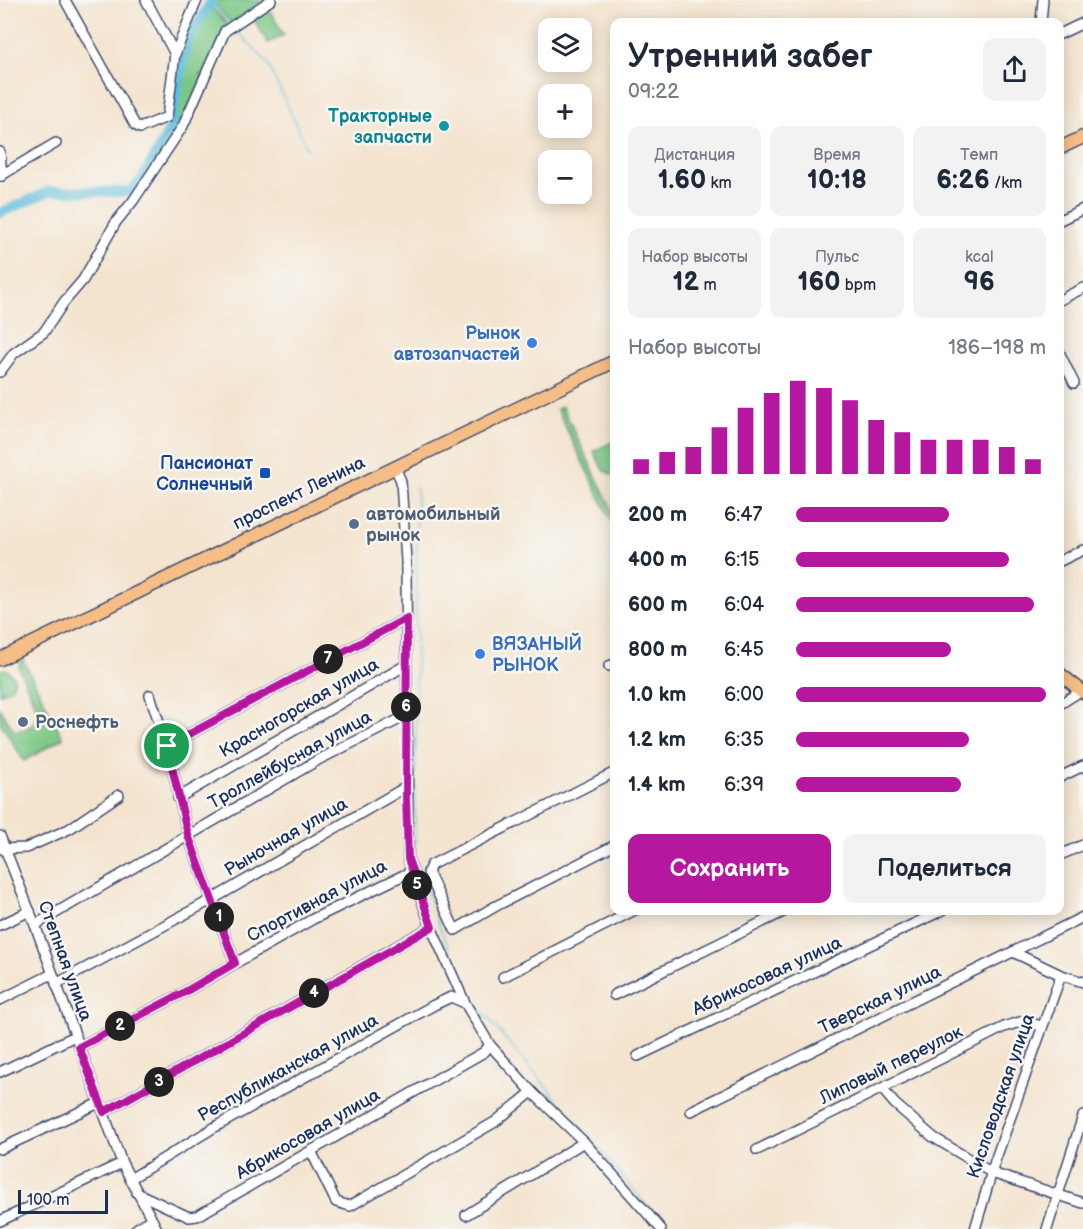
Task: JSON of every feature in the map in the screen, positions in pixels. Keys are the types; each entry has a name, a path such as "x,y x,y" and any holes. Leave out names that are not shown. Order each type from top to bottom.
{"main road":[{"path":"1064,146 1083,137"},
{"name":"проспект Ленина","path":"0,659 610,363"},
{"path":"1064,679 1081,695"},
{"path":"1064,684 1081,695"}],"street":[{"path":"65,0 135,125 145,128 167,117"},
{"path":"146,0 175,54"},
{"path":"167,117 175,54 197,0"},
{"path":"1041,18 1043,0"},
{"path":"0,372 14,353 44,332 64,302 83,280 116,222 133,201 181,124 225,31 266,1"},
{"path":"1064,32 1083,23"},
{"path":"167,117 181,124"},
{"path":"0,152 1,176 56,143"},
{"path":"1064,218 1083,209"},
{"path":"1064,298 1083,288"},
{"path":"1064,362 1074,383"},
{"path":"395,467 401,481 406,561 408,859 432,927 465,1003 490,1046 532,1092 584,1142 661,1229"},
{"path":"1064,559 1083,550"},
{"path":"167,746 407,618"},
{"name":"Красногорская улица","path":"178,798 406,665"},
{"path":"150,695 167,746 188,835 235,963"},
{"path":"1064,702 1081,695"},
{"name":"Троллейбусная улица","path":"35,925 318,760 406,716"},
{"path":"1064,775 1083,766"},
{"path":"610,775 431,865 428,872 455,930 496,906 610,847"},
{"name":"Рыночная улица","path":"56,984 213,899 406,787"},
{"path":"3,849 26,848 69,829 119,795"},
{"name":"Степная улица","path":"0,836 3,849 30,911 122,1163 157,1229"},
{"path":"1064,853 1083,845"},
{"name":"Спортивная улица","path":"79,1047 174,998 313,919 412,870"},
{"path":"0,925 30,911"},
{"path":"503,977 625,915"},
{"path":"614,995 777,915"},
{"name":"Абрикосовая улица","path":"638,1056 934,915"},
{"name":"Тверская улица","path":"691,1111 1083,917"},
{"path":"0,1149 101,1107 432,927"},
{"path":"1013,952 1060,975 1083,982"},
{"path":"0,1000 52,974"},
{"name":"Кисловодская улица","path":"975,1229 1060,975"},
{"name":"Республиканская улица","path":"130,1179 215,1127 451,996 465,1003"},
{"name":"Липовый переулок","path":"757,1150 832,1112 883,1090 1004,1027 1023,1021 1042,1026"},
{"path":"0,1072 75,1036"},
{"name":"Абрикосовая улица","path":"136,1192 189,1217 194,1217 484,1052 490,1046"},
{"path":"883,1090 895,1104 933,1137 992,1173 1083,1203"},
{"path":"311,1151 336,1202 350,1206 495,1122 532,1092"},
{"path":"1047,1229 1083,1116"},
{"path":"466,1215 584,1142"},
{"path":"0,1221 122,1163"},
{"path":"136,1229 151,1219"}],"green space":[{"path":"214,0 260,0 261,3 232,23 212,3"},
{"path":"211,6 228,25 204,75 199,74 204,76 182,124 175,118 175,113 189,39"},
{"path":"267,6 284,35 268,43 251,15"},
{"path":"562,406 610,506 610,519 557,409"},
{"path":"610,443 610,474 603,470 594,451"},
{"path":"23,660 63,738 24,761 0,722 0,709 14,731 28,728 37,717 37,709 19,668 20,661"},
{"path":"5,669 13,676 14,683 12,687 0,694 0,671"}],"waterway":[{"path":"0,213 50,191 129,192 141,181 174,122 173,115 187,40 212,0"},
{"path":"211,2 230,23"},
{"path":"235,29 267,62 308,150"},
{"path":"417,488 415,857 442,933 471,998 667,1229"}],"place":[{"name":"Тракторные запчасти","path":"444,126"},
{"name":"Рынок автозапчастей","path":"532,343"},
{"name":"Пансионат Солнечный","path":"265,473"},
{"name":"автомобильный рынок","path":"354,524"},
{"name":"ВЯЗАНЫЙ РЫНОК","path":"480,654"},
{"name":"Роснефть","path":"23,722"}],"route":[{"path":"407,618 408,859 432,927 104,1112 79,1047 235,963 188,835 167,746 407,618"}]}
